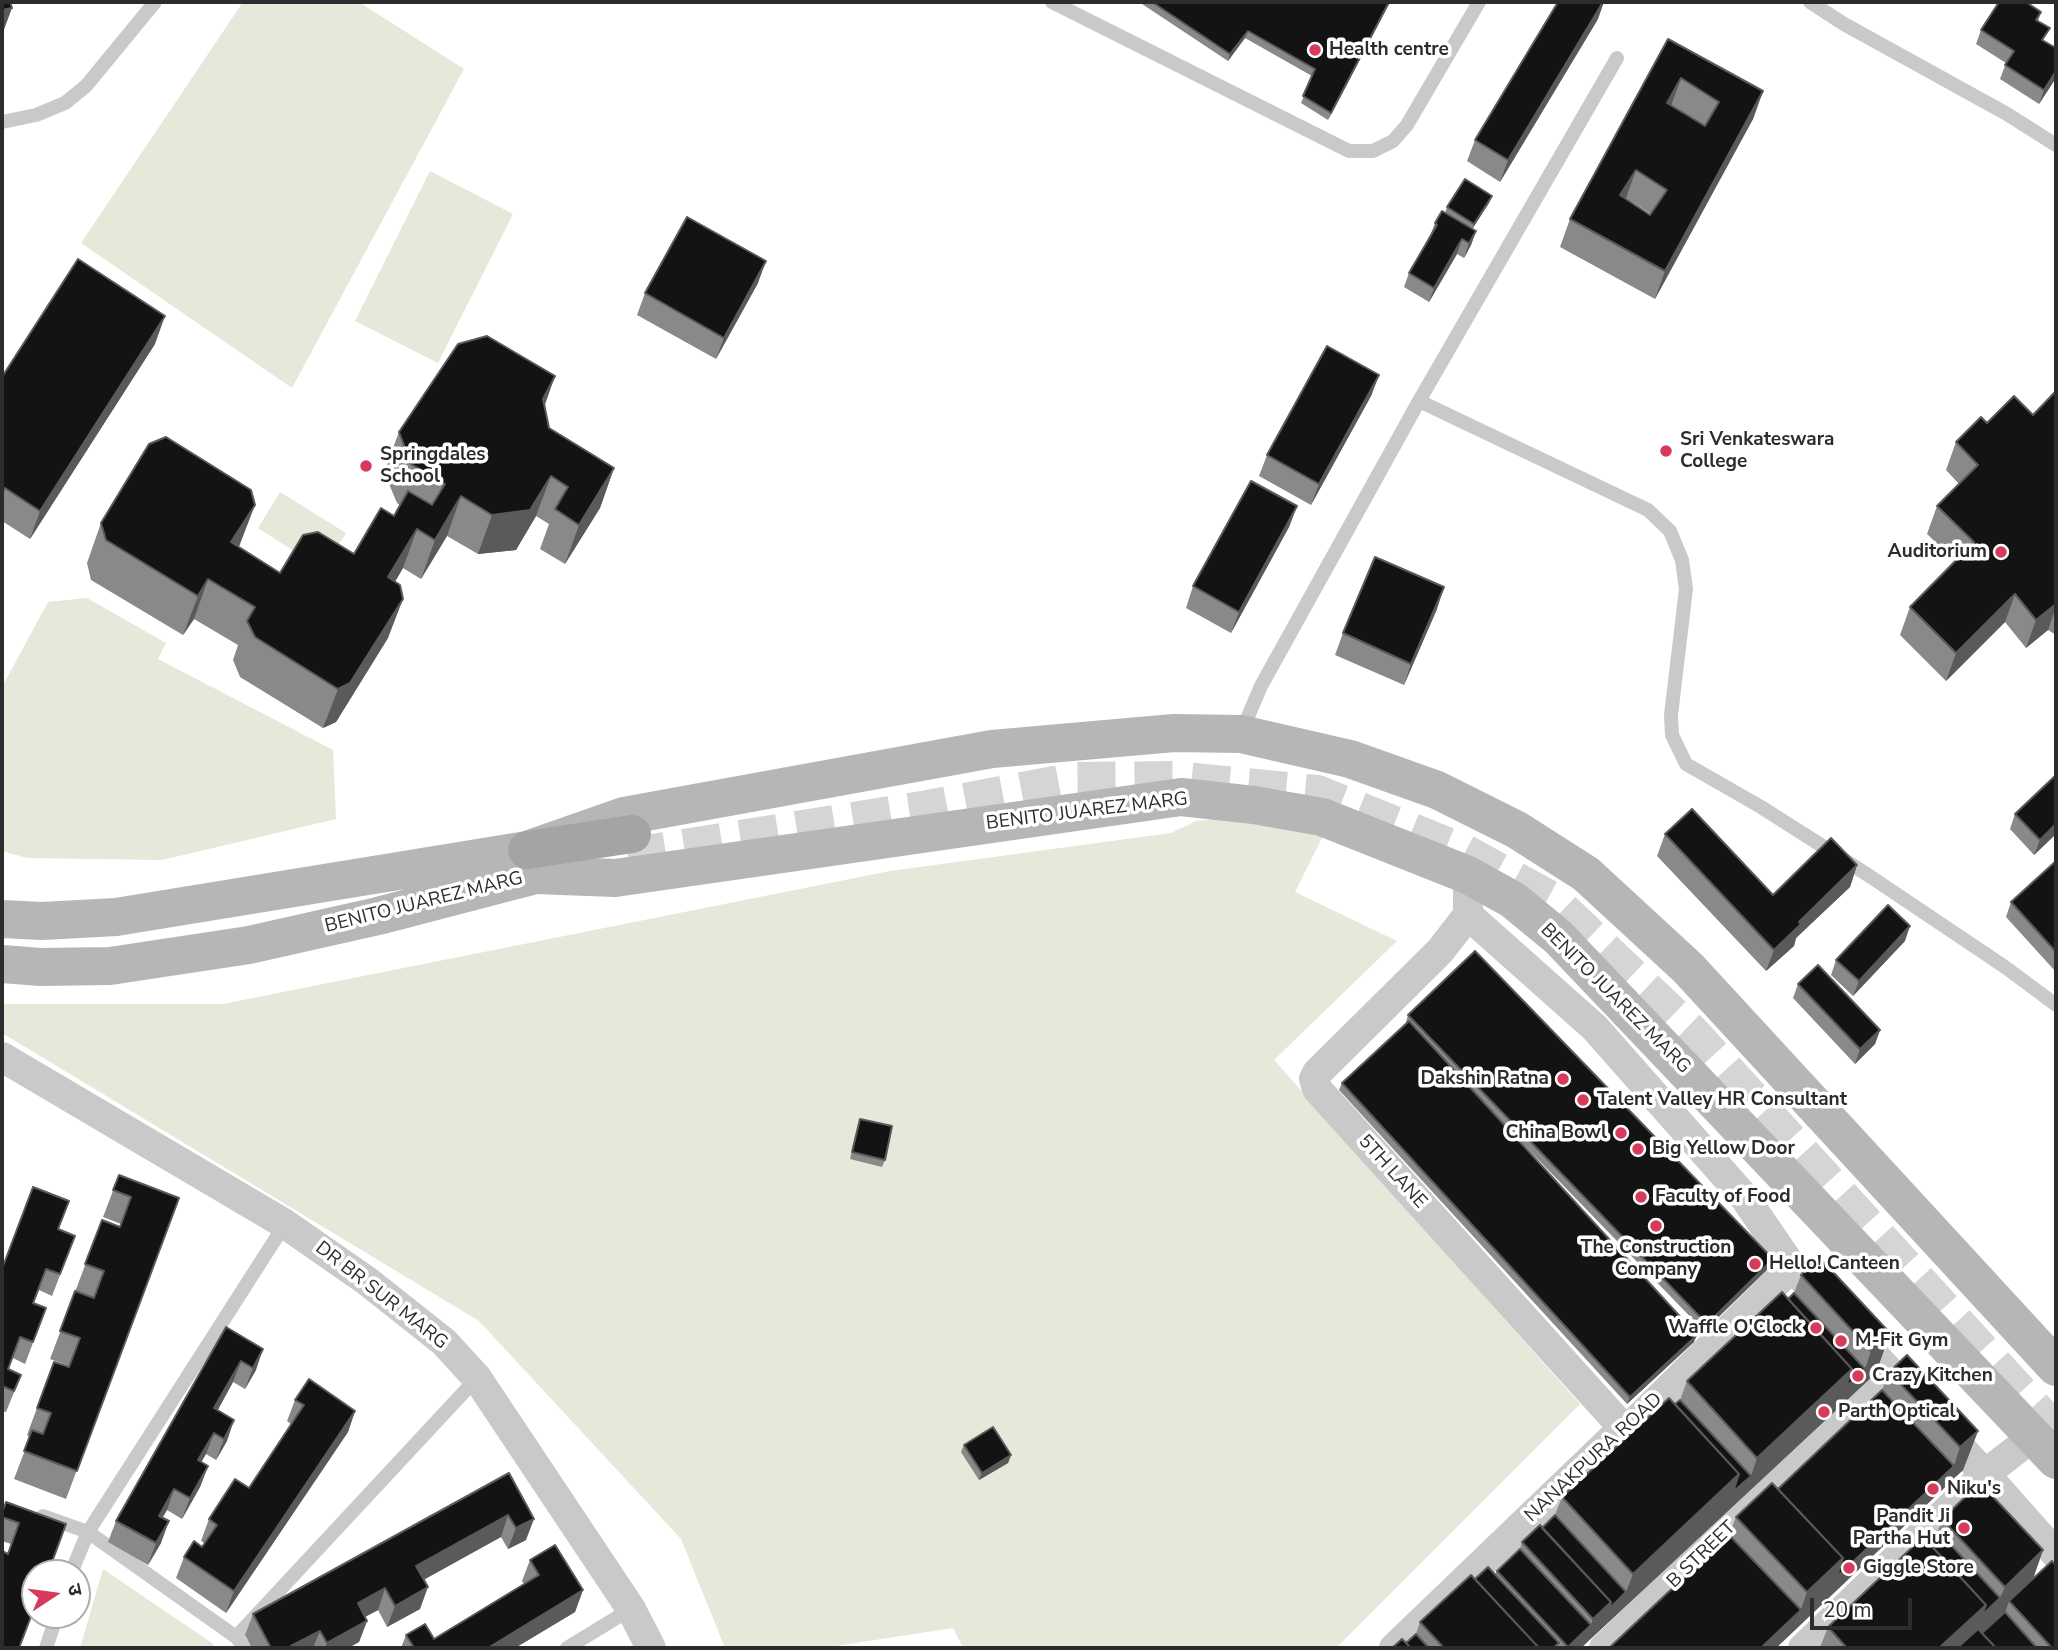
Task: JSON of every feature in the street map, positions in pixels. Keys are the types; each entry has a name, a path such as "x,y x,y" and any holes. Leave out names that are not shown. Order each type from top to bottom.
{"main road":[{"path":"531,862 630,845"}],"street":[{"name":"BENITO JUAREZ MARG","path":"2,964 41,967 110,966 249,945 378,916 531,862 624,816 992,749 1174,733 1241,734 1350,759 1437,790 1517,830 1586,874 1688,968 2056,1367"},
{"name":"BENITO JUAREZ MARG","path":"2,919 41,921 116,917 531,862 615,878 1181,797 1254,805 1322,817 1468,875 1513,900 1558,937 2045,1448"},
{"path":"1468,875 1468,915 1595,1028 1745,1198 1792,1267 1985,1474 2056,1555"},
{"name":"5TH LANE","path":"1468,915 1440,951 1317,1073 1314,1079 1317,1089 1626,1431"},
{"name":"DR BR SUR MARG","path":"2,1057 285,1224 367,1281 444,1342 477,1378 631,1609 651,1648"},
{"name":"NANAKPURA ROAD","path":"1394,1648 1478,1586 1621,1430 1626,1431 1792,1267"},
{"name":"B STREET","path":"1604,1648 1891,1374"},
{"path":"1803,1648 1985,1474 2045,1448"}],"lane":[{"path":"2,122 36,116 65,103 86,86 155,2"},
{"path":"1052,2 1349,151 1373,151 1393,141 1407,125 1479,2"},
{"path":"1810,2 1844,24 2007,114 2056,145"},
{"path":"1241,734 1261,686 1419,401 1617,58"},
{"path":"1419,401 1648,510 1670,531 1682,560 1686,589 1671,715 1672,735 1686,764 1761,807 1868,875 2005,967 2056,1006"},
{"path":"77,1559 88,1532 285,1224"},
{"path":"26,1510 88,1532 240,1643 477,1378"},
{"path":"567,1648 631,1609"},
{"path":"46,1648 52,1629"}],"shaded area":[{"path":"243,2 359,2 464,69 292,388 81,243"},
{"path":"430,171 513,214 438,363 355,321"},
{"path":"280,492 346,533 323,570 258,528"},
{"path":"87,598 166,643 158,659 333,750 336,819 162,860 27,858 2,851 2,687 48,602"},
{"path":"1252,815 1323,836 1295,892 1397,941 1274,1060 1580,1404 1336,1648 963,1648 953,1628 823,1648 725,1648 681,1539 479,1321 2,1033 2,1004 223,1004 890,871 1171,833 1196,821"},
{"path":"103,1569 212,1643 215,1648 80,1648 86,1629 91,1629 91,1610"}],"building":[{"path":"2,2 10,2 12,8 2,10"},
{"name":"Health centre","path":"1152,2 1389,2 1331,113 1303,96 1315,69 1248,31 1230,54"},
{"path":"1558,2 1603,2 1508,160 1475,140"},
{"path":"1999,2 2026,2 2041,12 2036,20 2050,28 2042,40 2056,48 2056,71 2044,90 2005,65 2014,51 1981,30"},
{"path":"1668,39 1763,91 1665,271 1570,219","holes":["1681,78 1719,102 1705,126 1667,103","1636,170 1667,190 1650,215 1620,195"]},
{"path":"1465,179 1492,196 1474,224 1447,207"},
{"path":"1442,211 1476,231 1469,243 1462,239 1434,288 1409,273 1437,225 1435,223"},
{"path":"687,217 766,261 724,338 645,293"},
{"path":"78,259 165,316 40,511 5,488 2,493 2,377"},
{"path":"487,336 555,376 543,399 549,428 614,468 579,525 555,509 568,487 551,476 530,510 492,515 461,496 435,540 417,529 388,577 400,585 403,599 350,683 338,689 255,637 247,621 255,607 208,579 198,596 106,540 101,523 149,444 166,437 251,490 255,505 231,542 280,573 303,535 318,532 354,554 381,508 394,516 408,491 432,505 445,484 411,464 399,432 458,344"},
{"path":"1327,346 1379,375 1319,484 1267,455"},
{"name":"Auditorium","path":"2056,391 2056,604 2036,620 2015,594 1956,653 1910,607 1974,542 1937,506 1978,465 1956,442 1981,417 1987,423 2014,396 2033,415"},
{"path":"1251,481 1297,506 1239,612 1193,586"},
{"path":"1375,557 1444,587 1411,664 1343,633"},
{"path":"2056,775 2056,824 2040,840 2015,814"},
{"path":"1692,809 1773,895 1831,838 1857,865 1774,950 1665,834"},
{"path":"2056,861 2056,952 2011,902"},
{"path":"1888,905 1910,926 1859,981 1836,960"},
{"path":"1475,951 1773,1259 1707,1324 1408,1015"},
{"path":"1818,965 1880,1030 1860,1049 1798,984"},
{"path":"1409,1021 1697,1335 1630,1397 1342,1083"},
{"path":"860,1119 892,1126 885,1160 852,1152"},
{"path":"119,1175 179,1198 77,1471 24,1451 32,1430 43,1434 51,1413 37,1408 54,1362 69,1367 80,1338 60,1331 75,1291 94,1298 104,1271 85,1264 102,1220 120,1227 131,1197 113,1190"},
{"path":"33,1187 69,1201 58,1229 75,1236 60,1274 46,1269 33,1303 46,1308 33,1342 20,1337 8,1369 21,1375 14,1391 2,1386 2,1269"},
{"path":"1819,1257 1890,1333 1871,1351 1801,1275"},
{"path":"1782,1292 1852,1369 1757,1458 1687,1381"},
{"path":"1794,1293 1865,1369 1846,1387 1852,1369 1788,1299"},
{"path":"226,1327 263,1349 253,1368 241,1361 214,1408 234,1420 224,1439 214,1433 198,1460 208,1466 190,1498 174,1489 159,1516 169,1521 156,1543 116,1521"},
{"path":"1907,1355 1978,1431 1960,1447 1889,1372"},
{"path":"309,1379 355,1411 234,1591 184,1557 194,1541 202,1547 217,1525 209,1519 235,1479 249,1488 304,1405 295,1400"},
{"path":"1882,1390 1954,1466 1837,1577 1843,1558 1778,1489"},
{"path":"1669,1398 1739,1474 1633,1574 1562,1497"},
{"path":"1680,1400 1751,1476 1733,1492 1739,1474 1675,1404"},
{"path":"993,1427 1011,1455 982,1473 964,1445"},
{"path":"509,1473 534,1519 516,1528 508,1515 416,1566 428,1587 395,1606 385,1588 358,1603 367,1621 327,1643 320,1631 291,1646 293,1648 271,1648 253,1614"},
{"path":"1772,1483 1843,1558 1807,1592 1736,1517"},
{"path":"1980,1483 2043,1550 2005,1587 1942,1519"},
{"path":"6,1502 66,1524 53,1559 21,1559 21,1629 26,1629 19,1648 2,1648 2,1551 8,1554 19,1523 2,1517"},
{"path":"1555,1515 1626,1592 1609,1609 1611,1602 1542,1528"},
{"path":"1540,1525 1611,1602 1593,1619 1522,1542"},
{"path":"1938,1531 2000,1598 1981,1616 1986,1605 1927,1541"},
{"path":"1729,1535 1801,1610 1761,1648 1609,1648"},
{"path":"1923,1537 1986,1605 1939,1648 1847,1648 1828,1627"},
{"path":"555,1545 583,1590 488,1648 408,1648 413,1646 406,1635 425,1624 434,1639 539,1575 530,1560"},
{"path":"1520,1549 1591,1625 1568,1647 1497,1571"},
{"path":"2052,1561 2056,1566 2056,1648 2052,1648 2009,1601"},
{"path":"1488,1567 1559,1643 1553,1648 1539,1648 1475,1579"},
{"path":"1471,1575 1539,1648 1444,1648 1420,1622"},
{"path":"2005,1612 2037,1648 1996,1648 1982,1633"},
{"path":"1978,1629 1996,1648 1957,1648"},
{"path":"1416,1634 1429,1648 1411,1648 1406,1643"},
{"path":"1402,1639 1411,1648 1392,1648"}],"tunnel":[{"path":"628,857 928,809 1075,781 1175,780 1317,794 1464,853 1552,901 1691,1033 2055,1432"}],"place":[{"name":"Health centre","path":"1315,50"},
{"name":"Sri Venkateswara College","path":"1666,451"},
{"name":"Springdales School","path":"366,466"},
{"name":"Auditorium","path":"2001,552"},
{"name":"Dakshin Ratna","path":"1563,1079"},
{"name":"Talent Valley HR Consultant","path":"1583,1100"},
{"name":"China Bowl","path":"1621,1133"},
{"name":"Big Yellow Door","path":"1638,1149"},
{"name":"Faculty of Food","path":"1641,1197"},
{"name":"The Construction Company","path":"1656,1226"},
{"name":"Hello! Canteen","path":"1755,1264"},
{"name":"Waffle O'Clock","path":"1816,1328"},
{"name":"M-Fit Gym","path":"1841,1341"},
{"name":"Crazy Kitchen","path":"1858,1376"},
{"name":"Parth Optical","path":"1824,1412"},
{"name":"Niku's","path":"1933,1489"},
{"name":"Pandit Ji Partha Hut","path":"1964,1528"},
{"name":"Giggle Store","path":"1849,1568"}]}
